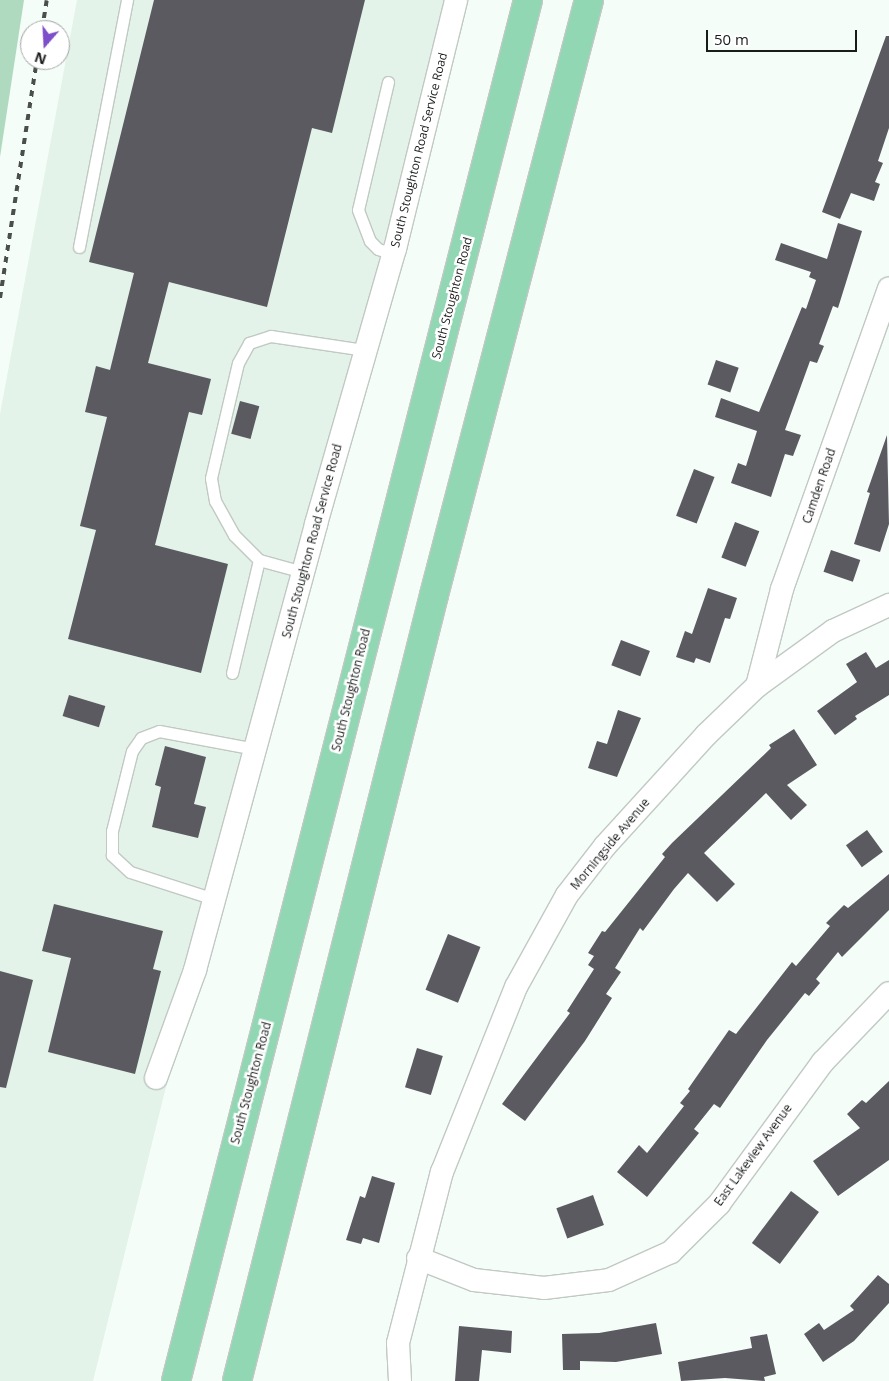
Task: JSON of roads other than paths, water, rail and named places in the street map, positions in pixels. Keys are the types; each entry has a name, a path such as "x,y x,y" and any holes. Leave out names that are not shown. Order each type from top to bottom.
{"main road":[{"name":"South Stoughton Road","path":"176,1381 528,0"},
{"path":"238,1378 434,596 589,0"}],"street":[{"name":"South Stoughton Road Service Road","path":"156,1078 195,970 303,572 393,254 456,0"},
{"name":"Camden Road","path":"757,686 782,589 889,289"},
{"name":"Morningside Avenue","path":"400,1381 398,1343 418,1258 442,1172 516,987 567,895 605,846 674,769 757,686 833,631 889,605"},
{"name":"East Lakeview Avenue","path":"418,1258 474,1280 544,1288 609,1280 671,1252 719,1204 823,1062 889,993"}],"lane":[{"path":"79,247 127,0"},
{"path":"388,82 358,210 370,241 378,249 393,254"},
{"path":"303,572 259,560 234,535 215,501 211,478 238,363 249,343 271,336 365,350"},
{"path":"232,674 259,560"},
{"path":"214,899 130,872 112,855 112,831 132,751 141,738 159,731 255,749"}],"railway":[{"path":"44,20 47,0"},
{"path":"0,298 35,70"}]}
